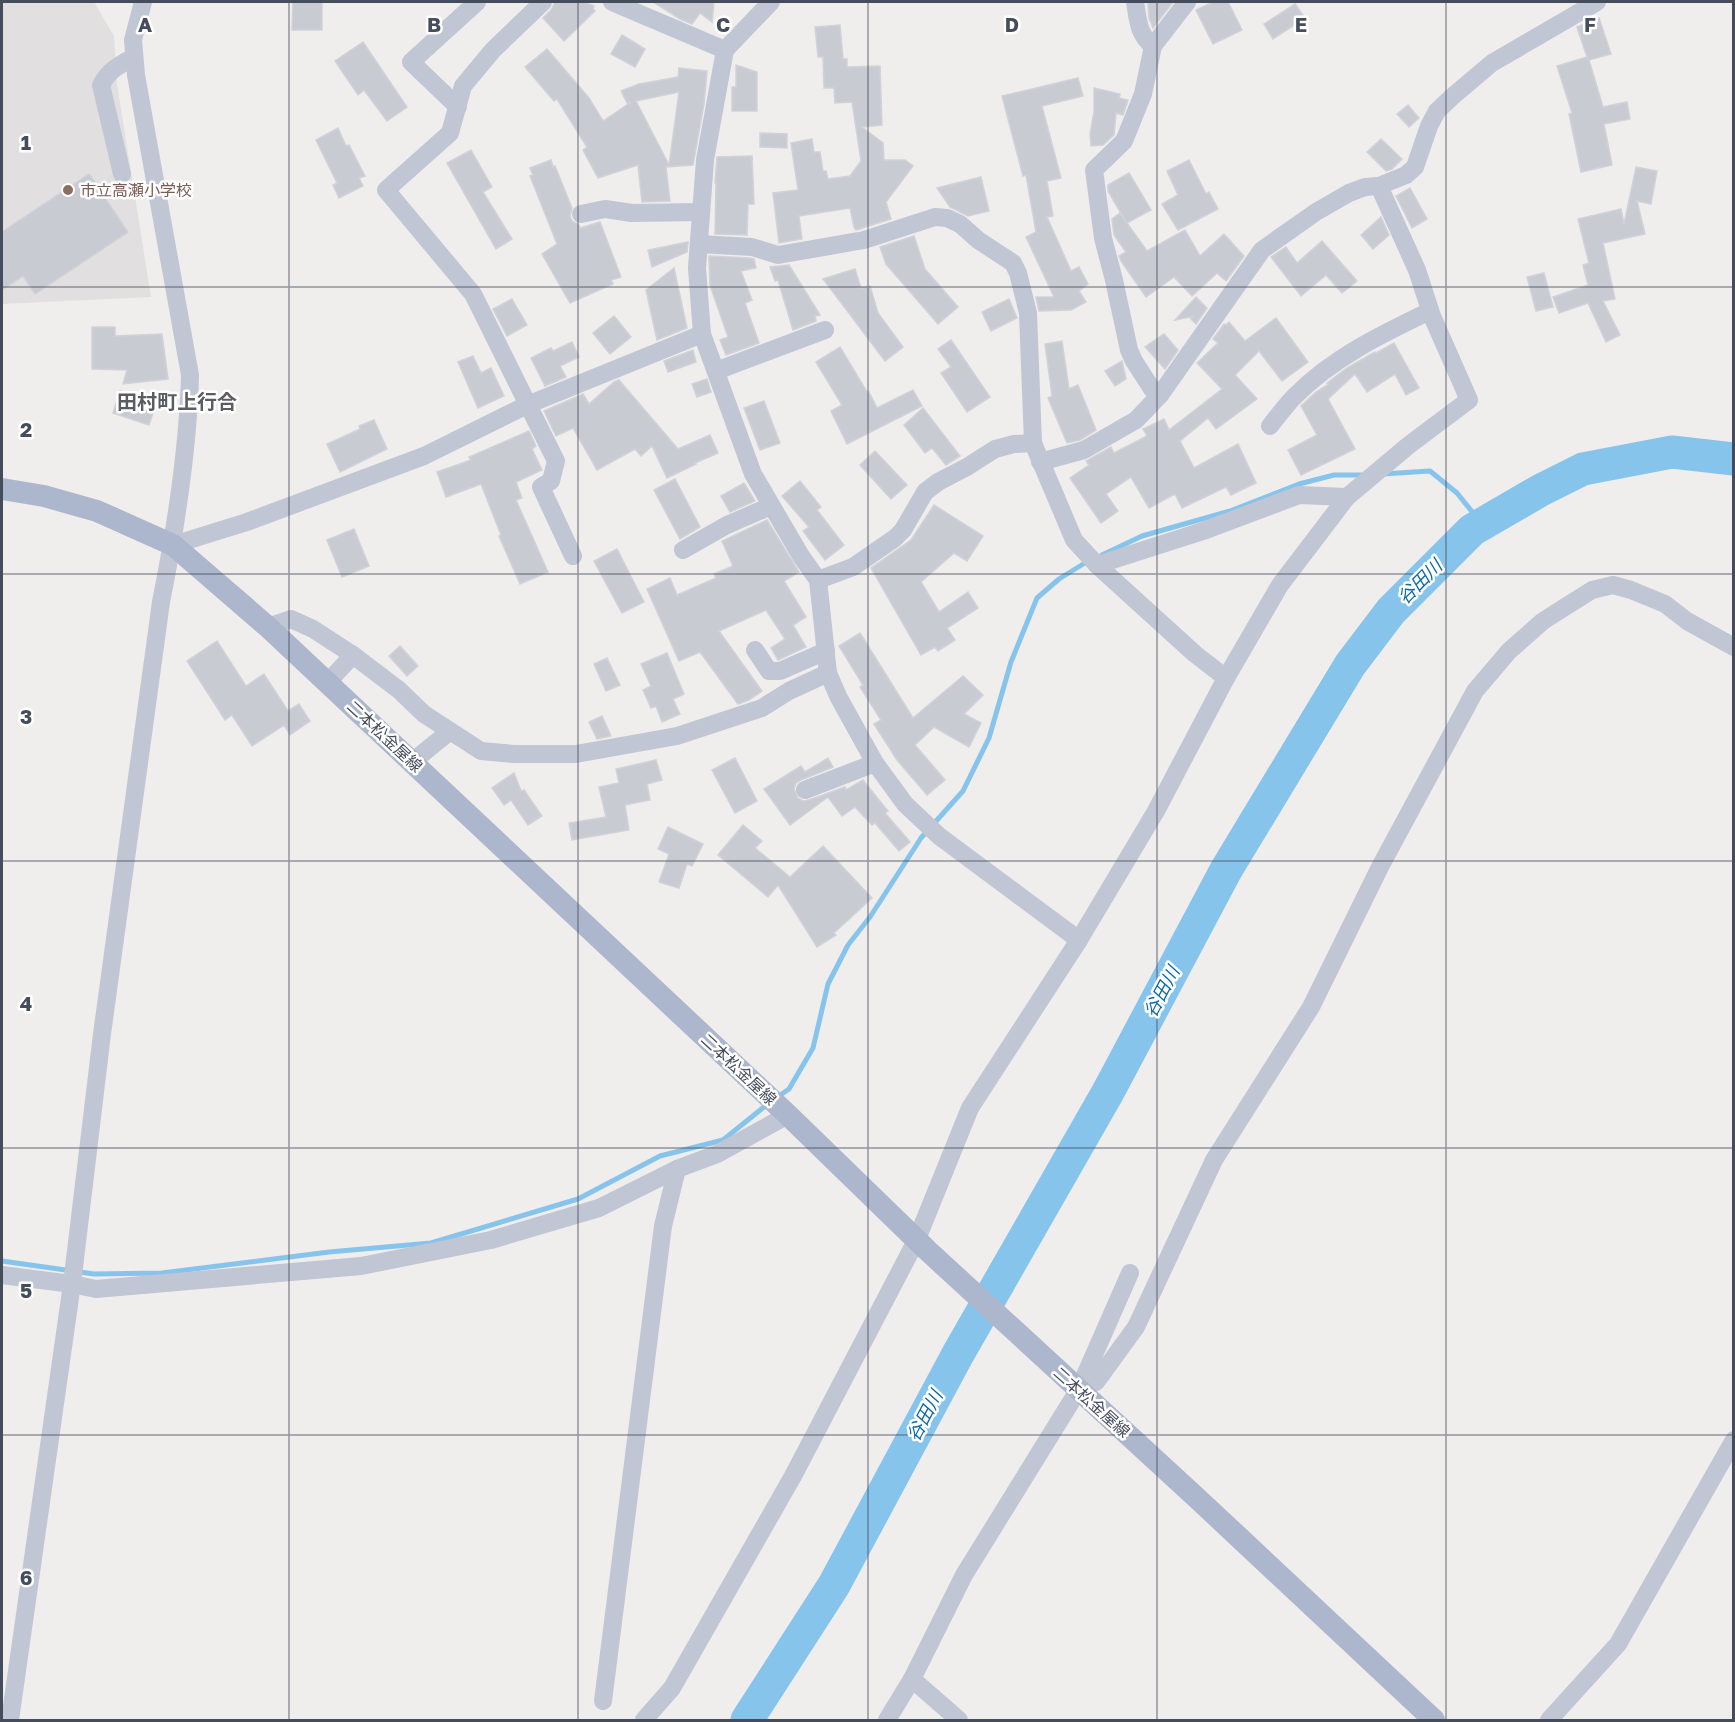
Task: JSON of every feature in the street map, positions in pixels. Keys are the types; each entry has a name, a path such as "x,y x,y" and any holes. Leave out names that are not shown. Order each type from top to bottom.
{"main road":[{"name":"二本松金屋線","path":"2,489 44,496 97,511 172,545 268,627 788,1115 922,1245 1434,1720"}],"street":[{"path":"10,1720 72,1284 103,1022 161,602 172,545 189,419 190,375 134,57 133,40 143,2"},
{"path":"458,107 411,62 477,2"},
{"path":"543,2 493,50 463,86 450,133 386,190 473,294 556,461 551,481 541,487 573,555"},
{"path":"612,2 725,50"},
{"path":"771,2 725,50 705,160 697,268 702,334 753,474 818,580 828,673 839,698 875,763 905,804 939,836 1079,940"},
{"path":"1135,2 1139,28 1144,39 1153,46"},
{"path":"1160,395 1152,389 1129,350 1103,238 1094,170 1124,141 1143,94 1153,46 1187,2"},
{"path":"1040,462 1084,450 1136,420 1160,395 1262,250 1316,212 1349,193 1365,187 1379,186 1406,175 1414,167 1437,111 1491,63 1597,2"},
{"path":"122,174 101,85 113,68 134,57"},
{"path":"644,1720 672,1688 699,1643 922,1245 970,1108 1079,940 1155,811 1226,678 1280,585 1347,497 1409,445 1470,400 1430,311 1417,270 1379,186"},
{"path":"581,214 605,209 632,213 701,212"},
{"path":"699,244 752,247 778,255 864,240 935,217 947,218 960,224 978,240 1013,263 1018,273 1028,313 1033,443 1074,540 1097,565 1226,678"},
{"path":"1270,426 1294,397 1338,361 1376,336 1430,311"},
{"path":"716,371 825,330"},
{"path":"172,545 248,522 424,456 527,405 702,334"},
{"path":"818,580 853,567 895,538 903,530 926,492 938,482 995,449 1014,444 1033,443"},
{"path":"1097,565 1203,531 1299,495 1347,497"},
{"path":"683,550 727,525 771,506"},
{"path":"1072,1383 1096,1382 1136,1327 1214,1160 1311,1007 1381,865 1475,691 1509,651 1542,621 1592,590 1613,585 1665,604 1687,621 1734,646"},
{"path":"268,627 291,619 313,629 353,655 449,732 481,751 514,754 576,754 677,736 762,708 789,691 828,673"},
{"path":"755,650 769,671 780,671 826,651"},
{"path":"328,682 353,655"},
{"path":"412,762 449,732"},
{"path":"805,790 875,763"},
{"path":"2,1275 96,1289 361,1266 491,1240 599,1208 677,1169 717,1154 788,1115"},
{"path":"603,1701 663,1226 677,1169"},
{"path":"886,1720 912,1679 964,1575 1072,1383 1130,1273"},
{"path":"1549,1720 1618,1644 1734,1440"},
{"path":"912,1679 959,1720"}],"shaded area":[{"name":"市立高瀬小学校","path":"2,2 94,2 114,36 117,84 151,297 2,304"}],"building":[{"path":"293,2 322,2 322,30 292,30"},
{"path":"555,2 584,2 594,6 595,11 564,41 543,18"},
{"path":"653,2 714,2 712,22 700,13 692,24"},
{"path":"1148,2 1173,2 1153,28 1149,18"},
{"path":"1213,2 1228,2 1242,30 1213,44 1196,10"},
{"path":"1295,4 1305,18 1273,39 1264,24"},
{"path":"1599,18 1611,54 1589,60 1603,107 1627,102 1630,119 1604,124 1612,165 1581,172 1569,114 1572,113 1557,66 1587,57 1577,27"},
{"path":"840,25 843,59 847,59 847,67 880,66 882,125 862,127 883,143 884,160 905,160 913,166 886,202 891,219 856,230 850,208 799,216 802,239 779,243 773,193 798,190 791,143 812,139 814,152 820,152 823,171 826,171 828,179 850,176 861,161 852,102 835,103 834,88 824,88 823,57 818,57 815,27"},
{"path":"622,35 645,49 635,67 611,54"},
{"path":"363,42 407,107 387,121 364,90 358,95 335,61"},
{"path":"547,49 589,98 603,121 631,102 627,103 621,91 639,84 678,77 679,68 707,71 704,104 693,165 666,167 670,201 642,202 638,165 598,178 583,150 587,147 557,99 554,101 525,67","holes":["679,92 669,165 636,101"]},
{"path":"736,65 757,72 757,111 732,111 732,87 736,87"},
{"path":"1078,78 1083,96 1042,106 1061,178 1047,181 1053,216 1047,217 1071,271 1079,267 1088,284 1079,291 1086,302 1071,310 1039,311 1036,297 1054,297 1026,237 1036,232 1026,175 1023,176 1002,96"},
{"path":"1094,88 1120,94 1119,98 1128,100 1123,115 1116,113 1114,135 1103,145 1091,146 1090,134 1094,112"},
{"path":"1408,105 1419,118 1409,127 1397,114"},
{"path":"338,128 346,146 349,145 365,176 359,178 363,186 339,198 333,185 337,183 316,140"},
{"path":"760,133 787,134 787,148 760,147"},
{"path":"1381,139 1402,159 1392,169 1386,171 1367,152"},
{"path":"471,150 492,187 483,192 512,239 496,249 447,163"},
{"path":"752,156 754,204 748,204 747,235 715,234 717,157"},
{"path":"551,160 572,208 570,216 572,221 580,228 600,222 621,277 611,280 613,284 570,303 542,254 557,244 530,176 533,175 530,168"},
{"path":"1189,160 1206,194 1209,192 1218,209 1178,230 1162,204 1178,195 1167,171"},
{"path":"1636,167 1657,171 1651,204 1637,201 1645,234 1603,243 1615,299 1603,301 1620,335 1606,342 1588,303 1559,313 1553,297 1588,285 1583,265 1589,263 1578,219 1621,209 1624,224"},
{"path":"1129,173 1151,210 1127,223 1147,251 1185,230 1200,256 1224,234 1244,256 1226,281 1217,273 1192,296 1174,277 1146,297 1121,261 1119,256 1126,252 1114,235 1112,219 1120,213 1126,222 1108,191 1108,185"},
{"path":"89,174 128,232 35,294 23,276 2,290 2,232"},
{"path":"981,177 989,211 968,216 950,207 937,188"},
{"path":"1410,188 1427,219 1412,228 1396,196"},
{"path":"1381,217 1389,235 1373,249 1361,235"},
{"path":"914,236 925,269 958,307 938,324 886,264 880,247"},
{"path":"1322,241 1357,281 1342,293 1326,275 1301,296 1271,257 1286,247 1297,263"},
{"path":"688,242 687,252 652,267 648,250"},
{"path":"709,256 754,259 756,268 741,271 752,300 745,303 759,343 726,355 720,340 728,337 710,285"},
{"path":"789,265 820,315 815,316 816,321 793,330 778,280 775,281 770,267"},
{"path":"674,268 687,328 657,340 646,290"},
{"path":"855,269 861,288 870,286 878,313 903,347 885,361 823,279"},
{"path":"1544,273 1553,307 1536,311 1527,277"},
{"path":"1196,297 1207,308 1196,324 1190,318 1194,316 1175,320"},
{"path":"512,299 527,325 507,336 493,309"},
{"path":"1009,299 1017,318 991,331 982,312"},
{"path":"614,316 631,337 610,354 593,333"},
{"path":"1276,318 1308,362 1282,381 1259,351 1235,375 1257,399 1216,429 1208,418 1180,441 1194,468 1238,444 1256,483 1231,495 1226,487 1182,508 1175,494 1149,508 1131,477 1106,494 1118,511 1101,523 1070,478 1089,465 1086,461 1111,447 1114,453 1147,436 1143,429 1164,419 1169,430 1222,389 1197,363 1218,343 1213,339 1224,324 1229,322 1245,341"},
{"path":"92,327 115,327 115,336 162,334 168,379 123,384 127,370 92,369"},
{"path":"1164,334 1178,350 1165,369 1145,347"},
{"path":"951,340 990,397 967,412 941,373 951,367 938,349"},
{"path":"1062,341 1069,389 1078,385 1096,430 1080,440 1067,443 1048,398 1052,396 1045,344"},
{"path":"572,342 579,357 560,366 566,377 545,386 531,358 551,348 553,351"},
{"path":"1394,343 1419,388 1406,395 1395,374 1367,392 1355,374 1328,399 1355,449 1301,475 1288,450 1317,435 1301,406 1347,368"},
{"path":"840,347 877,408 913,390 922,406 847,444 831,411 842,405 816,362"},
{"path":"693,350 696,362 668,372 664,361"},
{"path":"473,356 481,373 491,368 504,396 478,408 458,362"},
{"path":"1122,361 1126,379 1115,386 1105,371"},
{"path":"707,379 711,392 697,397 692,384"},
{"path":"619,380 678,449 710,435 718,453 667,478 652,446 641,456 635,449 597,470 573,428 556,436 544,411 583,394 589,404"},
{"path":"120,391 157,401 149,425 113,413"},
{"path":"764,401 780,443 760,450 744,408"},
{"path":"923,408 960,456 946,465 932,448 925,453 904,425"},
{"path":"374,420 387,449 340,472 327,444"},
{"path":"529,431 536,446 532,449 542,470 516,482 522,498 516,500 548,572 520,584 499,536 501,535 481,484 446,497 437,472 471,460 469,457"},
{"path":"875,451 907,485 891,499 860,465"},
{"path":"675,479 700,527 680,539 654,490"},
{"path":"800,481 821,507 817,510 844,545 825,560 803,531 809,527 782,496"},
{"path":"744,483 755,501 730,512 721,496"},
{"path":"934,505 983,536 967,561 954,553 921,582 939,612 968,592 978,608 947,628 955,640 938,651 935,647 921,655 871,568 911,540"},
{"path":"767,520 799,572 784,581 806,617 793,625 806,647 778,660 771,648 785,639 766,610 719,631 762,691 738,704 700,652 679,661 647,589 670,578 677,595 716,578 714,574 733,566 722,541"},
{"path":"354,529 369,566 342,577 327,540"},
{"path":"617,549 644,602 622,613 594,561"},
{"path":"860,633 913,718 963,676 983,695 964,714 981,723 969,747 934,727 915,745 945,780 927,795 897,760 874,724 881,720 860,687 863,685 839,646"},
{"path":"217,641 246,686 264,674 288,711 299,704 310,721 290,735 284,725 252,746 232,715 225,720 187,661"},
{"path":"400,646 418,666 407,676 389,656"},
{"path":"667,653 684,694 673,699 680,714 662,722 656,706 651,708 643,690 651,686 641,664"},
{"path":"607,658 620,685 606,691 594,664"},
{"path":"602,716 611,736 597,739 589,722"},
{"path":"735,758 757,801 735,813 712,770"},
{"path":"828,758 833,767 796,783 794,789 798,798 803,801 809,800 845,787 846,790 863,780 888,811 885,813 910,842 899,851 875,823 872,825 855,807 842,816 828,797 790,825 764,789 801,766 805,772"},
{"path":"656,760 662,780 647,784 650,800 625,805 629,830 572,840 569,823 606,817 599,787 619,783 616,769"},
{"path":"514,773 521,791 524,790 542,816 528,825 511,800 504,805 492,788"},
{"path":"743,825 762,841 755,848 790,877 823,846 872,898 834,933 836,935 817,947 778,885 768,897 718,855"},
{"path":"668,827 703,844 692,866 687,864 679,888 659,882 669,854 658,849"}],"waterway":[{"name":"谷田川","path":"747,1720 834,1585 958,1354 1108,1092 1226,870 1350,665 1391,611 1472,530 1541,490 1583,469 1672,452 1734,459"},
{"path":"1382,474 1430,471 1457,493 1482,524"},
{"path":"1102,555 1142,536 1230,511 1299,484 1334,475 1364,475"},
{"path":"776,1098 789,1089 813,1048 828,984 848,945 870,917 921,838 963,791 989,738 1011,662 1037,598 1059,579 1088,561"},
{"path":"2,1261 94,1274 162,1273 329,1252 431,1243 578,1199 660,1156 723,1140 769,1103"}],"place":[{"name":"市立高瀬小学校","path":"68,190"}],"district":[{"name":"田村町上行合","path":"177,402"}]}
